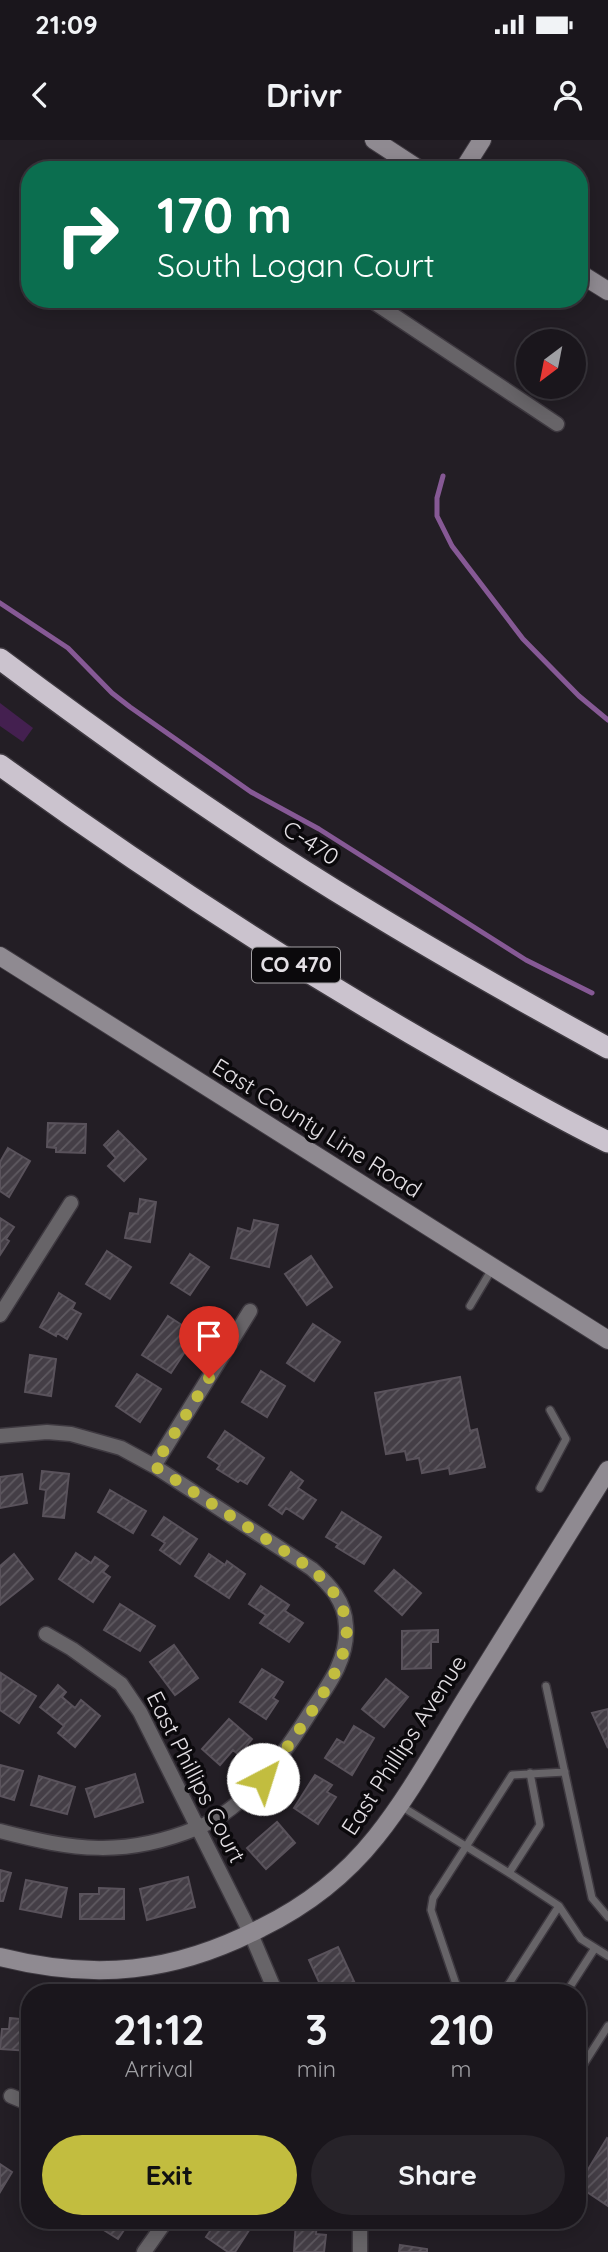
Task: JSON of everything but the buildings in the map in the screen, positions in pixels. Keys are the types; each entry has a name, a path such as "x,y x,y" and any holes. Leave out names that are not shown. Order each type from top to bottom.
{"highway":[{"name":"C-470","path":"0,659 132,755 277,854 405,933 608,1048"},
{"name":"CO 470","path":"0,765 174,887 311,974 607,1143"},
{"path":"534,1007 582,1017 608,1031"}],"street":[{"path":"374,140 406,161"},
{"path":"469,161 482,140"},
{"path":"588,279 608,291"},
{"path":"384,308 557,424"},
{"name":"East County Line Road","path":"0,956 608,1340"},
{"path":"0,1315 71,1203"},
{"path":"154,1466 250,1311"},
{"path":"0,1436 47,1432 71,1434 121,1448 154,1466 312,1569 329,1584 339,1598 346,1626 344,1655 284,1754 263,1779 218,1817 197,1828 141,1846 111,1849 48,1844 0,1831"},
{"name":"East Phillips Avenue","path":"0,1956 31,1964 80,1970 142,1968 184,1960 214,1951 251,1934 301,1906 349,1868 376,1838 399,1805 608,1471"},
{"name":"East Phillips Court","path":"46,1633 121,1684 140,1712 251,1934 272,1984"},
{"path":"11,2096 21,2100"},
{"path":"145,2252 161,2229"},
{"path":"360,2229 360,2252"}],"lane":[{"path":"470,1306 492,1269"},
{"path":"540,1488 566,1438 550,1410"},
{"path":"546,1686 592,1898 608,1917"},
{"path":"456,1984 430,1910 433,1898 512,1775 565,1772"},
{"path":"509,1874 540,1825 530,1773"},
{"path":"399,1805 559,1906 581,1939 608,1956"},
{"path":"509,1984 559,1906"},
{"path":"572,1984 595,1948"},
{"path":"586,2061 608,2026"}],"shaded area":[{"path":"0,703 33,728 23,742 0,726"}],"waterway":[{"path":"443,476 437,498 437,516 452,546 523,639 579,696 608,720"},
{"path":"0,603 68,648 112,693 251,792 319,829 526,960 592,993"}],"route":[{"path":"209,1378 154,1466 312,1569 329,1584 339,1598 345,1615 344,1655 334,1675 284,1754 263,1779"}]}
